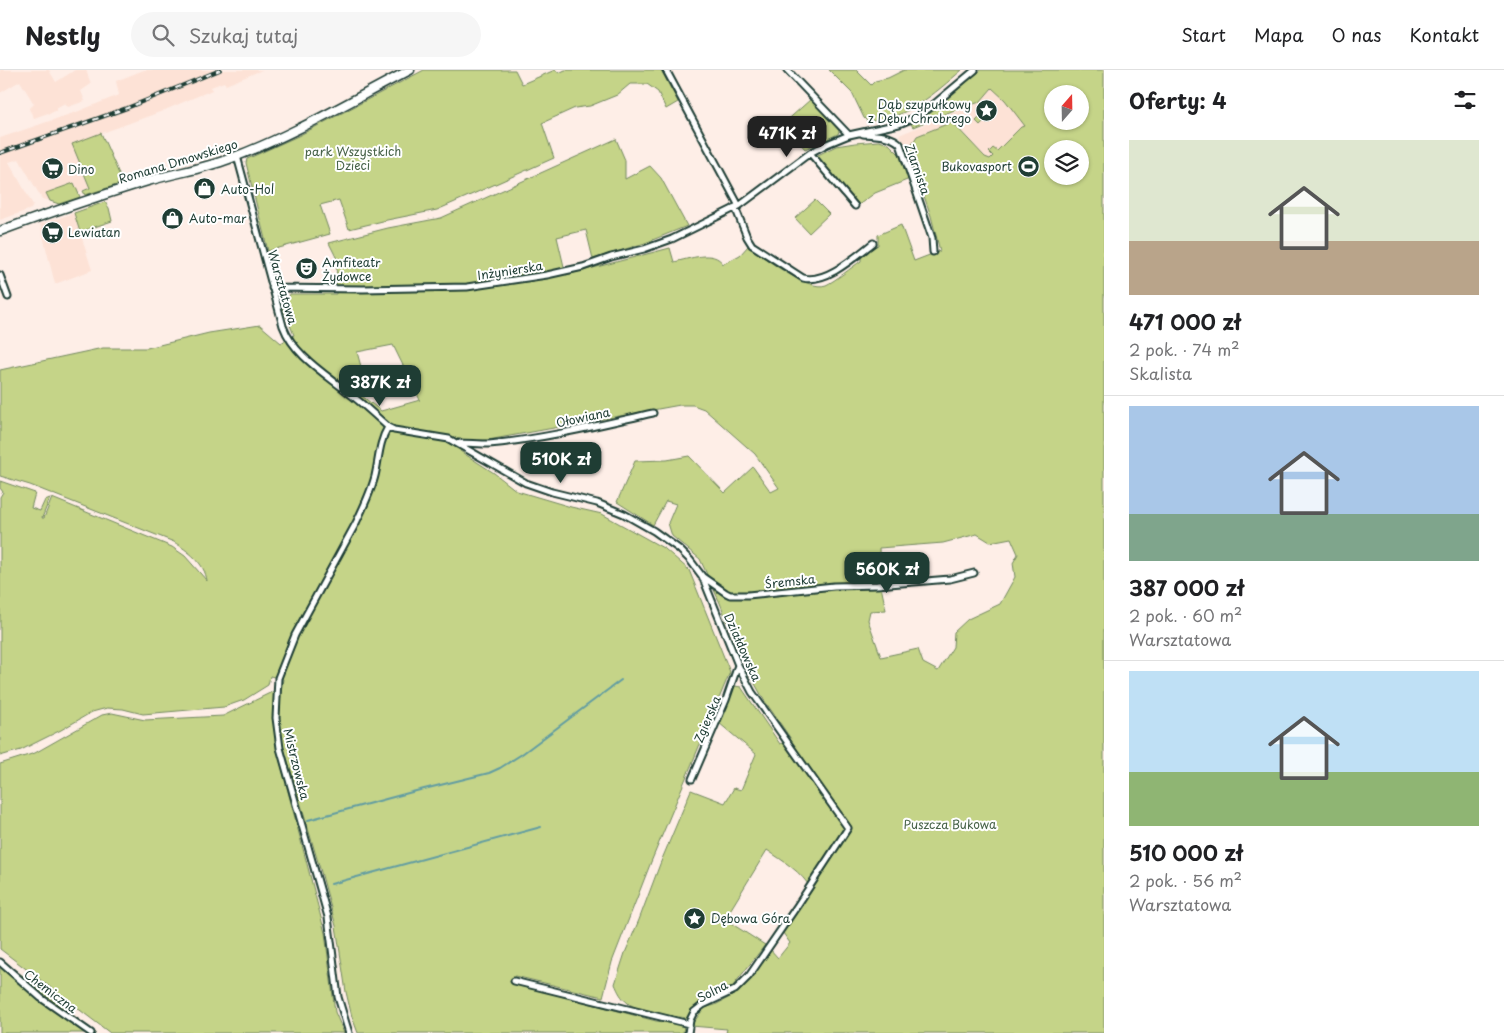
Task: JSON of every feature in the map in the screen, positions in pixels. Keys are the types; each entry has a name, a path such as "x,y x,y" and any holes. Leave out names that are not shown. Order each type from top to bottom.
{"main road":[{"name":"Romana Dmowskiego","path":"0,231 125,188 212,165 237,156 288,134 410,70"}],"street":[{"path":"666,70 737,207 747,237 752,244 803,278 813,279 826,275 873,244"},
{"path":"787,70 849,135 899,124 916,118 975,70"},
{"name":"Ziarnista","path":"849,135 870,134 892,139 900,144 932,238 933,252"},
{"name":"Inżynierska","path":"272,288 466,287 522,280 583,267 680,236 737,207 810,153 849,135"},
{"path":"810,153 854,206"},
{"name":"Warsztatowa","path":"237,156 283,326 292,344 304,356 388,427 402,432 441,437 457,443 526,483 552,492 596,503"},
{"path":"0,275 8,297"},
{"name":"Ołowiana","path":"457,443 488,444 568,431 653,413"},
{"name":"Mistrzowska","path":"349,1033 336,989 328,917 280,748 276,702 278,678 290,646 366,502 374,478 382,440 388,427"},
{"name":"Działdowska","path":"596,503 624,514 668,540 690,560 702,576 738,666 752,692 848,828"},
{"name":"Śremska","path":"702,576 726,593 742,596 834,586 877,585 950,579 974,573"},
{"name":"Zgierska","path":"692,779 726,700 738,666"},
{"name":"Solna","path":"689,1024 691,1017 699,1008 735,990 749,976 848,828"},
{"name":"Chemiczna","path":"0,962 41,998 91,1033"},
{"path":"514,981 689,1024 688,1033"}],"shaded area":[{"path":"0,70 49,70 56,82 75,70 86,70 91,84 81,91 85,101 68,107 65,103 49,114 34,118 29,109 34,104 20,81 0,93"},
{"path":"144,70 262,70 226,85 224,82 211,87 212,90 160,112 72,144 90,188 50,201 42,199 19,159 9,162 33,205 31,209 0,220 0,138 119,95 116,81"},
{"path":"992,88 1005,100 1025,126 1044,161 1044,185 1048,185 1041,202 993,156 990,159 985,157 953,122 917,136 909,149 899,135 980,102"},
{"path":"74,213 92,270 55,284 40,224"}],"green space":[{"name":"park Wszystkich Dzieci","path":"424,70 515,70 522,84 555,70 559,73 565,70 661,70 678,102 666,109 658,92 647,84 630,84 617,95 590,106 575,108 542,123 554,158 437,210 349,229 339,200 320,205 330,234 268,251 246,163 247,159 298,136"},
{"path":"829,70 856,70 871,85 875,81 888,78 904,70 962,70 941,88 907,111 881,120 867,121 852,93"},
{"name":"Puszcza Bukowa","path":"981,70 1104,70 1104,1033 726,1033 727,1029 691,1026 704,1008 715,1005 732,996 770,949 778,958 790,943 783,933 811,889 803,877 767,850 726,917 732,924 765,945 729,991 714,998 700,1001 689,1018 639,1009 623,999 615,984 625,953 691,790 725,803 734,788 741,790 756,754 719,723 735,686 741,687 780,744 791,739 764,700 744,664 700,559 672,536 668,523 676,504 666,501 653,525 617,502 635,461 667,460 689,456 725,493 753,467 771,492 779,488 755,454 704,409 693,405 680,405 469,442 460,451 494,473 517,491 602,514 665,549 689,570 730,672 651,862 612,962 603,997 515,976 512,983 656,1021 684,1025 683,1033 358,1033 346,992 336,926 284,748 278,753 325,933 335,1012 344,1033 110,1033 0,949 0,764 35,753 102,715 112,713 145,720 223,716 274,691 273,711 279,703 283,679 270,676 268,685 244,700 224,707 143,714 123,709 107,708 92,712 21,750 0,756 0,497 3,492 0,488 0,481 35,493 31,508 40,511 45,500 50,498 42,518 44,518 52,498 172,547 185,556 207,581 206,575 199,563 174,542 30,485 0,476 0,370 103,348 147,348 209,333 260,325 281,343 294,335 283,308 290,294 336,294 337,259 329,243 388,228 441,218 616,139 625,160 625,179 650,166 661,178 687,226 645,243 593,259 586,230 557,237 566,275 670,248 674,262 707,256 719,259 723,264 740,255 749,245 774,265 797,279 818,286 826,285 861,261 861,255 878,245 878,235 901,225 914,261 940,251 931,216 917,176 875,193 857,206 816,156 836,146 879,141 889,144 899,154 909,149 917,136 952,122 985,157 990,159 993,156 989,152 993,148 997,151 1021,127 1025,126 1005,100 992,88 980,102 913,127 911,124 932,112","holes":["393,345 420,400 381,411 352,388 363,374 357,352","977,534 990,542 1011,538 1018,554 1013,563 1015,577 1000,604 968,619 954,632 953,647 938,671 923,663 918,649 881,657 868,620 870,611 886,610 880,582 879,548 943,543"]},
{"path":"811,99 839,131 838,134 805,149 783,124"},
{"path":"980,106 988,106 994,111 980,125 976,121 982,115"},
{"path":"101,133 123,183 85,195 83,191 90,188 72,144"},
{"path":"74,183 80,197 59,204 50,201 46,193"},
{"path":"815,200 829,214 809,233 795,218"},
{"path":"105,202 109,208 112,221 80,232 74,213"},
{"path":"0,958 96,1033 0,1033"}],"waterway":[{"path":"308,820 489,773 522,754 621,680"},
{"path":"331,884 541,827"}],"railway":[{"path":"0,153 127,108 220,70"}],"place":[{"name":"Dąb szypułkowy z Dębu Chrobrego","path":"987,111"},
{"name":"Bukovasport","path":"1028,166"},
{"name":"Dino","path":"52,169"},
{"name":"Auto-Hol","path":"205,189"},
{"name":"Auto-mar","path":"173,218"},
{"name":"Lewiatan","path":"52,232"},
{"name":"Amfiteatr Żydowce","path":"306,269"},
{"name":"Dębowa Góra","path":"695,918"}]}
